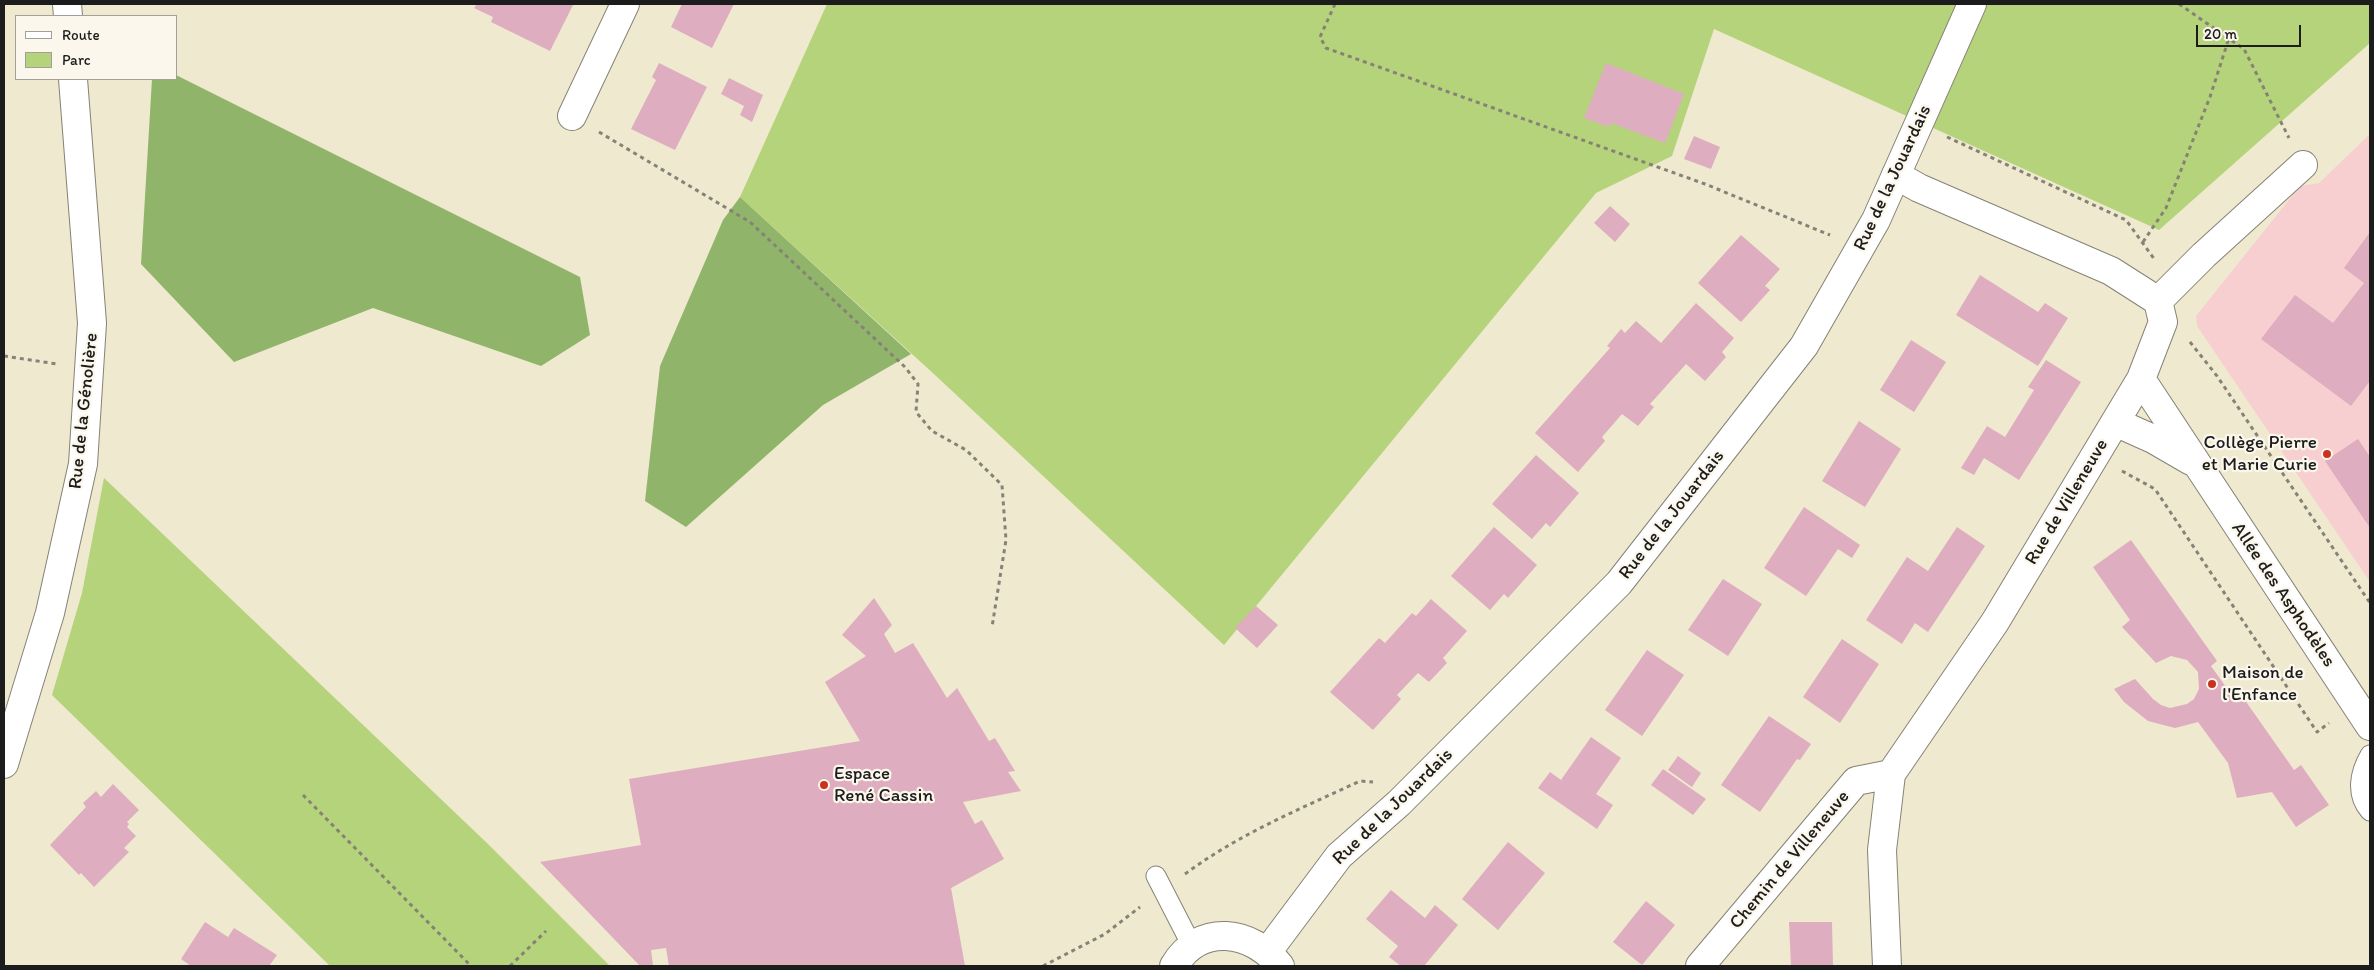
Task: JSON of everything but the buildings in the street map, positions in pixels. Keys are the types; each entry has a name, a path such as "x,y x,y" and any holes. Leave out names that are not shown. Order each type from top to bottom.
{"street":[{"path":"572,116 625,4"},
{"name":"Rue de la Jouardais","path":"1274,959 1339,856 1399,803 1619,583 1804,346 1863,244 1896,175 1972,4"},
{"name":"Rue de la Génolière","path":"4,764 50,613 83,464 92,324 73,80"},
{"path":"1896,175 1919,188 2164,295 2303,165"},
{"name":"Rue de Villeneuve","path":"1887,966 1882,850 1891,774 1995,622 2140,379 2163,322 2164,295"},
{"name":"Allée des Asphodèles","path":"2140,379 2370,726"},
{"name":"Allée des Asphodèles","path":"2115,422 2153,439 2196,465"},
{"name":"Chemin de Villeneuve","path":"1700,966 1856,781 1891,774"},
{"path":"1174,966 1192,946 1210,937 1231,936 1251,940 1274,959"}],"lane":[{"path":"2370,755 2360,780 2361,794 2370,811"},
{"path":"1160,883 1192,946"}],"path":[{"path":"1335,4 1320,37 1326,48 1705,184 1838,238"},
{"path":"2179,4 2244,49 2303,165"},
{"path":"2142,242 2166,208 2210,97 2228,38"},
{"path":"572,116 750,222 906,366 918,384 916,412 932,431 966,450 1002,485 1006,540 992,627"},
{"path":"1919,123 1996,162 2126,220 2155,258 2164,295"},
{"path":"2189,340 2217,376 2370,603"},
{"path":"4,356 89,369"},
{"path":"2087,468 2123,471 2155,489 2317,732 2355,703"},
{"path":"1043,966 1105,934 1160,883 1266,824 1360,781 1377,782 1399,803"},
{"path":"304,795 471,966"},
{"path":"510,966 546,932"}],"shaded area":[{"name":"Collège Pierre et Marie Curie","path":"2370,134 2370,582 2197,326 2196,316 2300,186 2319,183"}],"green space":[{"path":"827,4 2370,4 2370,43 2159,230 1714,29 1672,156 1596,193 1224,645 935,375 740,197"},
{"path":"178,76 580,277 590,335 541,366 373,308 234,362 141,264 152,80 178,80"},
{"path":"740,197 911,354 823,405 686,527 645,501 660,366 723,220"},
{"path":"104,478 488,844 610,966 330,966 52,695 82,593"}],"place":[{"name":"Collège Pierre et Marie Curie","path":"2327,454"},
{"name":"Maison de l'Enfance","path":"2212,684"},
{"name":"Espace René Cassin","path":"824,785"}]}
